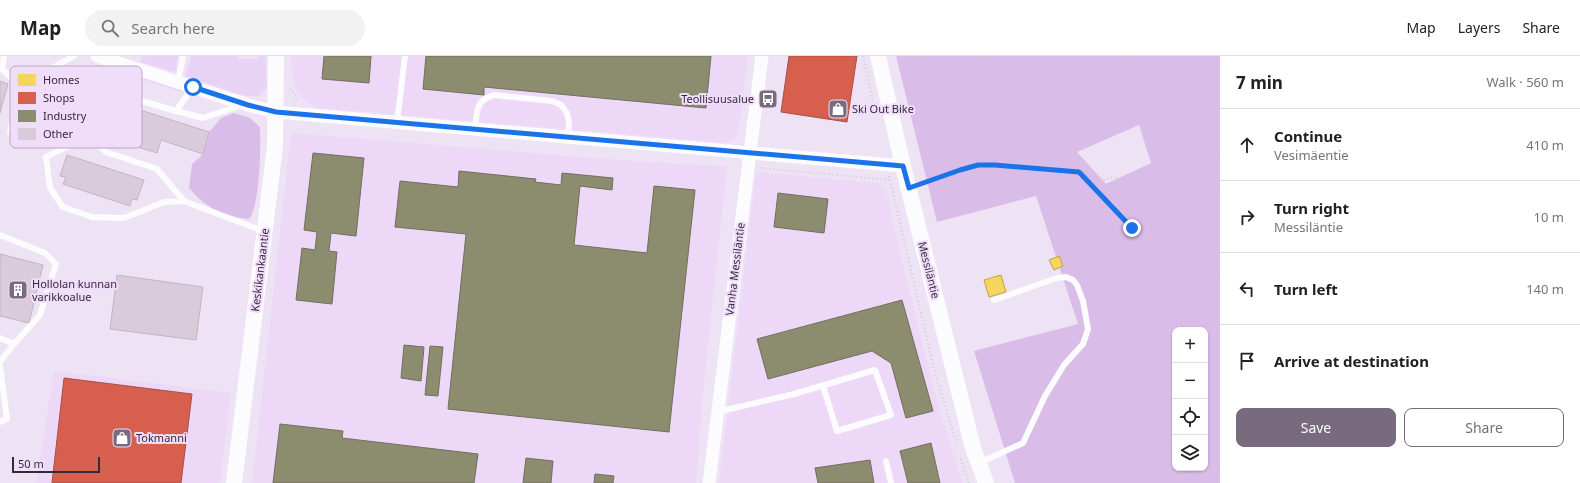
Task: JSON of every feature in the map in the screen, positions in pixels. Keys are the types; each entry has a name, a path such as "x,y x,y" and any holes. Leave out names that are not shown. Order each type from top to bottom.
{"street":[{"path":"98,56 125,61 138,66"},
{"name":"Keskikankaantie","path":"234,483 275,146 276,56"},
{"name":"Vanha Messiläntie","path":"709,483 762,56"},
{"name":"Messiläntie","path":"878,56 895,165 909,188 973,448 986,483"},
{"path":"142,68 178,82 244,104 276,112 895,165"}],"lane":[{"path":"4,56 1,68 10,77"},
{"path":"56,66 74,56"},
{"path":"178,82 183,56"},
{"path":"397,123 405,56"},
{"path":"176,111 193,87"},
{"path":"475,130 478,108 481,102 486,97 494,95 552,101 561,105 567,113 569,120 568,138"},
{"path":"142,101 203,118 244,104"},
{"path":"64,148 46,157 50,188 63,207 92,217 124,218 164,202 184,202 265,232"},
{"path":"102,148 106,152 157,169 184,202"},
{"path":"0,235 45,253 56,264 40,316 14,344 0,364 7,419 0,422"},
{"path":"979,463 1022,443 1045,396 1064,365 1083,344 1088,329 1083,301 1077,285 1073,280 1066,277 1062,277 994,300"},
{"path":"0,338 14,344"},
{"path":"717,412 823,386 875,370 891,415 837,431 823,386"},
{"path":"886,461 891,483"}],"path":[{"path":"863,56 873,102"},
{"path":"923,56 923,61 930,78 945,85 951,103 960,120 987,126 997,134 1001,144 1002,166"},
{"path":"983,56 1088,172 1138,230 1166,251 1211,272 1220,278"},
{"path":"1122,56 1164,112 1164,127 1168,137 1179,141 1193,137 1204,140 1210,144 1220,156"},
{"path":"967,168 966,146 971,138 980,137 984,134 991,108 991,101 1004,80"},
{"path":"929,105 943,133 944,137 940,141"},
{"path":"943,133 946,131 966,146"},
{"path":"895,165 890,180 935,373 957,446"},
{"path":"909,188 978,165 1088,172 1104,180 1113,177 1139,184 1150,192 1164,185 1186,186 1202,196 1220,190"},
{"path":"748,167 890,180"},
{"path":"1079,172 1135,232"},
{"path":"1077,285 1080,279 1098,268 1126,239 1138,230"},
{"path":"1116,251 1120,258 1124,278 1135,287 1136,293 1137,306 1129,325 1124,380 1131,394 1139,400 1141,405 1141,410 1120,416 1118,426 1132,437 1134,444 1148,451 1168,447 1172,448"},
{"path":"1022,443 1051,463 1081,474 1090,483"},
{"path":"960,454 969,483"},
{"path":"1208,466 1220,472"}],"shaded area":[{"path":"142,56 178,56 175,72 141,62"},
{"path":"191,56 237,56 238,59 258,59 259,56 265,56 267,87 259,96 247,96 185,76"},
{"path":"291,56 748,56 739,129 735,139 726,143 318,108 304,100 294,85"},
{"path":"896,56 1220,56 1220,483 1015,483 974,351 1078,324 1036,196 937,222","holes":["1139,125 1151,163 1106,184 1077,152"]},
{"path":"142,77 182,90 181,92 142,79"},
{"path":"234,113 250,118 260,127 258,189 253,212 249,219 231,216 216,210 202,201 189,188 192,164 203,154 209,132 221,118"},
{"path":"291,133 633,161 727,166 703,392 696,483 252,483"},
{"path":"756,172 878,183 886,191 906,278 943,422 963,483 719,483"},
{"name":"Tokmanni","path":"54,371 231,393 220,483 36,483"}],"building: Homes":[{"path":"1059,256 1063,266 1054,270 1049,260"},
{"path":"1001,275 1006,292 989,297 984,280"}],"building: Shops":[{"path":"789,56 857,56 847,122 781,112"},
{"name":"Tokmanni","path":"64,378 192,394 181,483 52,483"}],"building: Industry":[{"path":"324,56 371,56 369,83 322,79"},
{"path":"426,56 711,56 706,108 484,87 484,95 423,89"},
{"path":"313,153 364,158 356,236 331,233 329,251 337,252 332,304 296,300 302,248 315,250 317,232 304,230"},
{"path":"459,171 536,179 535,182 561,185 562,173 613,178 612,190 580,186 574,245 647,253 654,186 695,190 669,432 448,409 466,234 395,227 400,181 458,187"},
{"path":"778,193 828,199 824,233 774,227"},
{"path":"902,300 933,411 906,418 891,363 872,351 768,379 757,339"},
{"path":"404,345 424,347 421,381 401,378"},
{"path":"430,346 443,347 438,396 425,395"},
{"path":"280,424 343,431 342,438 478,454 474,483 273,483"},
{"path":"931,443 940,483 908,483 900,451"},
{"path":"526,458 553,461 551,483 523,483"},
{"path":"870,460 874,483 818,483 815,468"},
{"path":"595,474 614,476 613,483 594,483"}],"building: Other":[{"path":"0,81 8,84 0,113"},
{"path":"142,111 209,132 203,154 161,140 157,153 141,148"},
{"path":"67,155 144,180 137,200 132,199 130,206 63,184 66,177 60,176"},
{"name":"Hollolan kunnan varikkoalue","path":"0,254 43,265 29,323 0,316"},
{"path":"117,275 203,287 196,340 110,329"}],"place":[{"name":"Teollisuusalue","path":"768,99"},
{"name":"Ski Out Bike","path":"838,109"},
{"name":"Hollolan kunnan varikkoalue","path":"18,290"},
{"name":"Tokmanni","path":"122,438"}],"route":[{"path":"193,87 248,105 276,112 903,166 909,188 978,165 1079,172 1132,228"}]}
